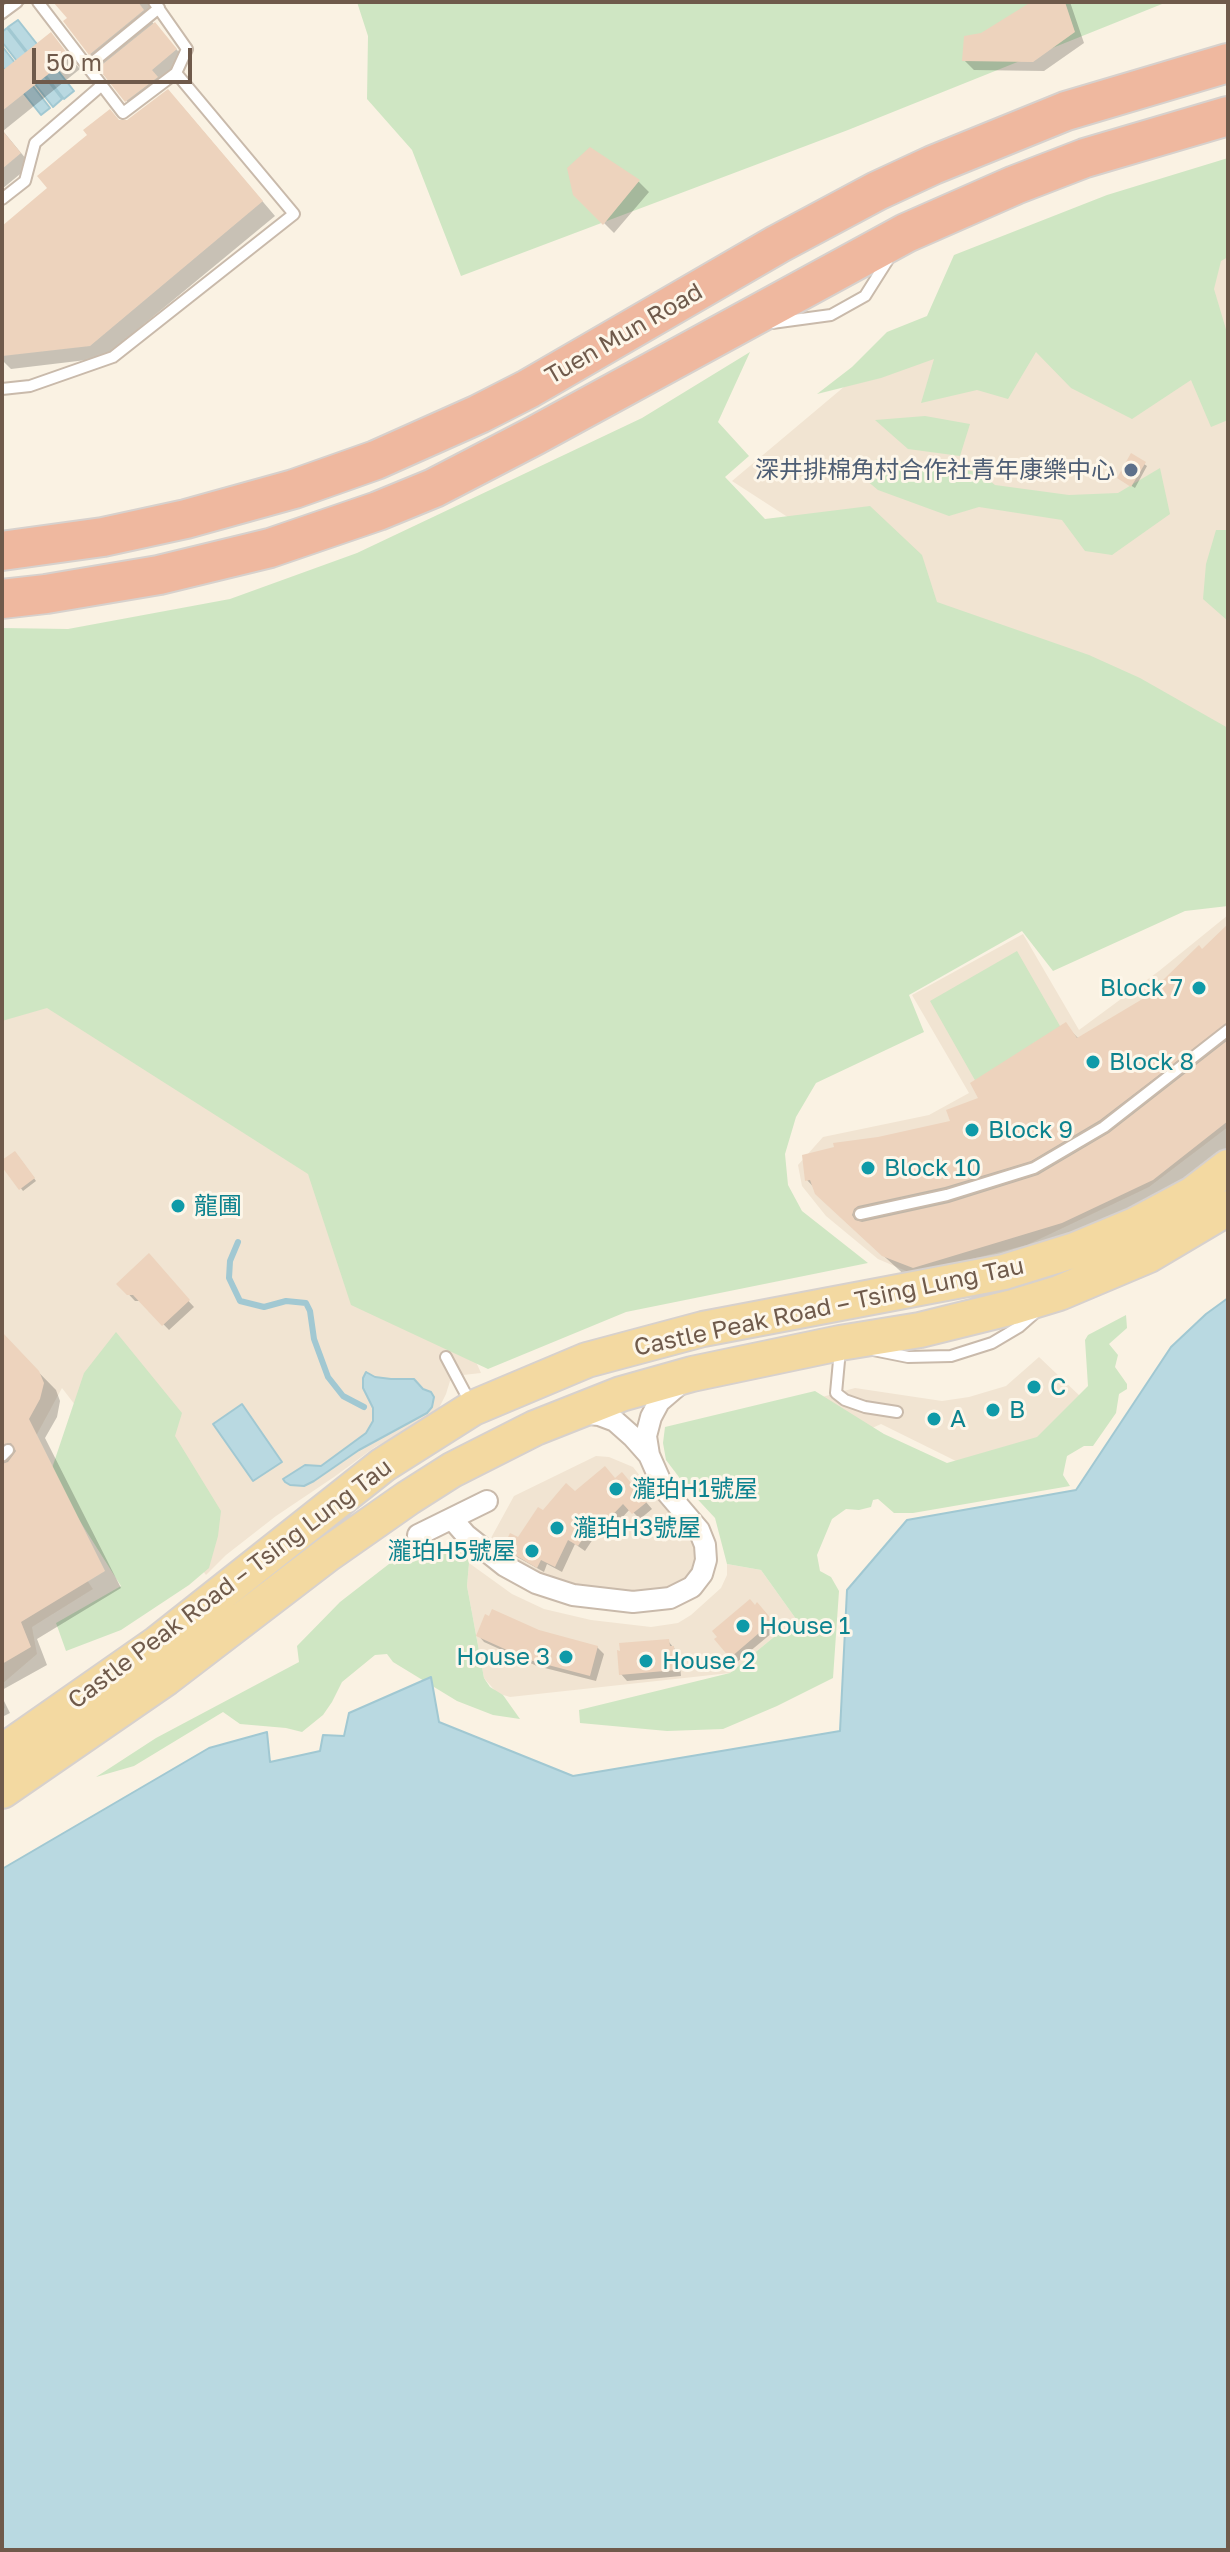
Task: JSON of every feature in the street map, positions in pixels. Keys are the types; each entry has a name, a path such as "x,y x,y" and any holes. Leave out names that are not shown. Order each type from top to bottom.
{"highway":[{"name":"Tuen Mun Road","path":"2,551 103,537 186,519 294,489 376,460 528,389 778,244 919,172 985,142 1066,111 1228,63"},
{"name":"Tuen Mun Road","path":"2,599 159,575 270,548 378,511 434,488 906,233 1085,158 1228,116"}],"main road":[{"name":"Castle Peak Road – Tsing Lung Tau","path":"2,1752 158,1643 383,1465 473,1408 587,1360 703,1329 1004,1272 1075,1250 1135,1225 1193,1194 1228,1167"},
{"name":"Castle Peak Road – Tsing Lung Tau","path":"2,1791 155,1686 328,1554 408,1498 493,1449 571,1412 692,1374 920,1330 1059,1293 1149,1255 1228,1208"}],"street":[{"path":"452,1519 466,1535 505,1566 553,1589 612,1601 670,1598 687,1591 705,1567 707,1552 699,1530 664,1489 649,1455 646,1436 659,1402 692,1374"},
{"path":"571,1412 599,1415 615,1421 649,1455"},
{"path":"418,1535 487,1501"}],"lane":[{"path":"2,13 17,2"},
{"path":"38,2 123,113 176,73 187,49 157,5 88,66"},
{"path":"2,389 30,386 113,357 294,214 176,73"},
{"path":"2,199 25,181 35,143 102,85"},
{"path":"860,1214 947,1195 1034,1168 1104,1127 1228,1030"},
{"path":"840,1343 836,1393 845,1400 897,1412"},
{"path":"446,1357 473,1408"}],"shaded area":[{"path":"1228,250 1228,802 732,481 864,370"},
{"path":"95,853 457,1319 481,1373 463,1375 450,1381 439,1408 415,1426 375,1447 276,1516 226,1555 206,1575 62,1388 36,1436 23,1484 93,1589 32,1627 37,1654 2,1684 2,918"},
{"path":"1228,915 1228,1127 1149,1187 1027,1245 913,1274 878,1259 826,1216 802,1186 798,1165 823,1137 929,1115 969,1093 912,995 1023,934 1079,1030"},
{"path":"1039,1357 1081,1397 1042,1442 966,1466 881,1424 870,1429 822,1397 855,1388 942,1401 969,1397 1006,1386"},
{"path":"596,1456 609,1457 633,1467 694,1544 696,1561 684,1586 660,1597 557,1583 504,1558 494,1548 491,1538 514,1496"},
{"path":"469,1563 512,1594 544,1609 591,1620 651,1627 678,1623 691,1615 721,1588 727,1575 727,1564 761,1570 796,1619 730,1673 510,1697 497,1693 484,1678 467,1586"}],"green space":[{"path":"357,2 1167,2 848,130 461,276 412,150 367,99 368,36"},
{"path":"1228,158 1228,257 1221,261 1214,289 1228,336 1228,420 1211,427 1191,380 1132,419 1071,388 1036,352 1008,399 977,390 921,403 934,359 881,378 817,394 852,367 887,332 927,316 954,255 1107,195"},
{"path":"750,352 718,422 749,456 725,477 765,519 870,506 922,555 937,602 1089,655 1140,678 1228,728 1228,906 1185,911 1053,971 1022,931 909,995 924,1032 816,1083 796,1117 785,1154 788,1185 802,1211 868,1263 626,1312 488,1369 351,1305 308,1174 47,1008 2,1021 2,628 68,629 230,599 357,553 642,418"},
{"path":"925,416 970,424 960,456 908,449 875,420"},
{"path":"877,459 979,472 995,485 1069,495 1118,493 1160,468 1170,514 1112,555 1085,551 1062,520 979,507 949,516 878,490 866,480"},
{"path":"1216,530 1228,530 1228,621 1203,599 1206,564"},
{"path":"1017,951 1064,1033 976,1082 930,1001"},
{"path":"1126,1315 1127,1328 1109,1344 1118,1355 1115,1367 1127,1389 1119,1394 1116,1413 1093,1446 1084,1446 1067,1456 1063,1475 1070,1486 913,1513 894,1513 878,1499 873,1500 871,1507 846,1509 832,1519 817,1555 820,1571 831,1577 839,1591 833,1678 723,1729 667,1731 580,1723 579,1710 730,1673 796,1619 761,1570 727,1564 715,1518 666,1460 663,1443 665,1427 815,1391 884,1434 947,1463 1037,1437 1088,1386 1085,1340 1088,1335"},
{"path":"116,1332 182,1413 175,1436 221,1511 218,1536 209,1568 189,1585 121,1630 66,1651 56,1623 121,1586 50,1474 84,1373"},
{"path":"463,1541 469,1563 467,1586 484,1678 490,1687 503,1695 520,1719 493,1715 457,1701 393,1662 387,1654 375,1655 342,1682 323,1715 302,1732 240,1724 223,1712 134,1766 96,1777 156,1738 299,1662 297,1646 340,1602 416,1543 424,1563"}],"water":[{"path":"18,20 74,91 64,99 8,27"},
{"path":"7,28 62,99 53,107 2,42 2,32"},
{"path":"2,46 50,108 41,115 2,66"},
{"path":"1228,1298 1228,2550 2,2550 2,1869 209,1748 267,1732 270,1762 320,1751 323,1735 344,1736 349,1713 431,1677 439,1722 573,1776 840,1731 847,1590 907,1520 1076,1490 1171,1347"},
{"path":"366,1372 375,1377 414,1379 423,1389 431,1392 434,1397 432,1407 427,1413 359,1450 314,1481 304,1486 285,1482 283,1479 305,1465 321,1466 366,1433 373,1421 373,1408 363,1388"},
{"path":"242,1404 282,1462 253,1481 213,1424"}],"building":[{"path":"53,2 138,2 144,10 89,55 63,21 67,18"},
{"path":"1031,2 1065,2 1075,32 1033,62 962,61 964,36 981,33"},
{"path":"155,22 177,49 152,70 158,77 125,102 98,68"},
{"path":"51,32 70,57 2,111 2,71"},
{"path":"168,89 263,201 90,346 2,356 2,226 47,188 37,176 87,135 83,130 110,109 119,120 127,120"},
{"path":"2,130 21,153 2,169"},
{"path":"590,147 640,180 603,225 573,195 567,168"},
{"name":"深井排棉角村合作社青年康樂中心","path":"1131,453 1146,462 1131,487 1117,478"},
{"path":"1228,924 1228,1022 1100,1120 1031,1161 945,1187 858,1206 852,1215 862,1222 949,1203 1038,1175 1109,1133 1228,1040 1228,1121 1153,1180 1062,1223 913,1268 882,1256 815,1194 810,1180 805,1181 802,1155 834,1147 833,1143 878,1137 950,1121 946,1110 978,1098 970,1083 1066,1022 1077,1038 1166,985 1162,981 1199,945 1202,949"},
{"path":"15,1151 35,1178 19,1190 2,1167 2,1160"},
{"path":"149,1253 190,1300 162,1326 133,1295 127,1295 116,1284"},
{"path":"2,1332 39,1371 44,1383 40,1399 29,1419 105,1571 21,1622 31,1647 2,1664 2,1464 8,1462 16,1451 11,1443 2,1445"},
{"path":"605,1466 615,1478 622,1472 647,1502 632,1514 623,1504 600,1528 594,1522 578,1546 568,1540 555,1567 541,1560 537,1568 503,1548 510,1533 518,1537 538,1507 543,1510 566,1483 575,1491"},
{"name":"House 1","path":"750,1599 755,1605 757,1602 773,1621 730,1658 714,1639 717,1637 712,1631"},
{"path":"492,1609 539,1630 598,1646 590,1676 529,1660 476,1636 485,1614 489,1616"},
{"name":"House 2","path":"669,1639 670,1646 674,1646 676,1670 619,1675 619,1643"}],"waterway":[{"path":"238,1242 230,1261 229,1278 240,1301 264,1307 286,1301 306,1303 314,1339 328,1377 343,1396 364,1407"}],"place":[{"name":"深井排棉角村合作社青年康樂中心","path":"1131,470"},
{"name":"Block 7","path":"1199,988"},
{"name":"Block 8","path":"1093,1062"},
{"name":"Block 9","path":"972,1130"},
{"name":"Block 10","path":"868,1168"},
{"name":"龍圃","path":"178,1206"},
{"name":"C","path":"1034,1387"},
{"name":"B","path":"993,1410"},
{"name":"A","path":"934,1419"},
{"name":"瀧珀H1號屋","path":"616,1489"},
{"name":"瀧珀H3號屋","path":"557,1528"},
{"name":"瀧珀H5號屋","path":"532,1551"},
{"name":"House 1","path":"743,1626"},
{"name":"House 3","path":"566,1657"},
{"name":"House 2","path":"646,1661"}]}
